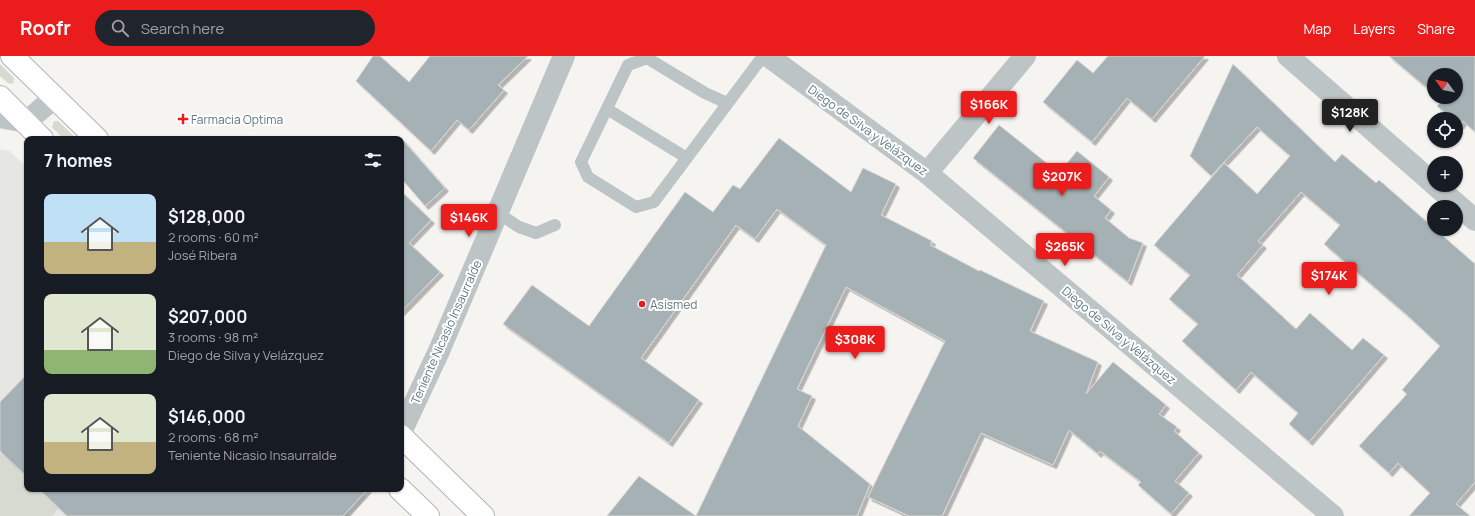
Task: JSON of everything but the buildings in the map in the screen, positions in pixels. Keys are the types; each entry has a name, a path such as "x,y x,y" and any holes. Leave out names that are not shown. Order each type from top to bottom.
{"main road":[{"path":"12,56 94,136"},
{"path":"0,97 39,136"},
{"path":"404,439 483,516"},
{"path":"403,492 428,516"}],"street":[{"name":"Teniente Nicasio Insaurralde","path":"404,426 439,351 564,56"},
{"name":"Diego de Silva y Velázquez","path":"768,56 927,172 1333,516"},
{"path":"927,172 1025,56"},
{"path":"1288,56 1427,177"},
{"path":"0,117 26,122 54,98"},
{"path":"1444,192 1475,220"}],"lane":[{"path":"727,103 705,93 647,58 628,65 581,162 588,177 636,207 654,202 763,56"},
{"path":"607,109 687,158"},
{"path":"498,212 519,227 536,233 556,225"}],"shaded area":[{"path":"0,64 14,78 13,84 8,83 0,76"},
{"path":"54,121 58,121 74,136 61,136 52,127"},
{"path":"0,149 10,151 24,165 24,492 362,492 367,497 351,516 0,516"},
{"path":"0,452 24,475 24,492 41,492 58,509 52,516 0,516"}],"place":[{"name":"Farmacia Optima","path":"183,119"},
{"name":"Asismed","path":"642,304"}]}
